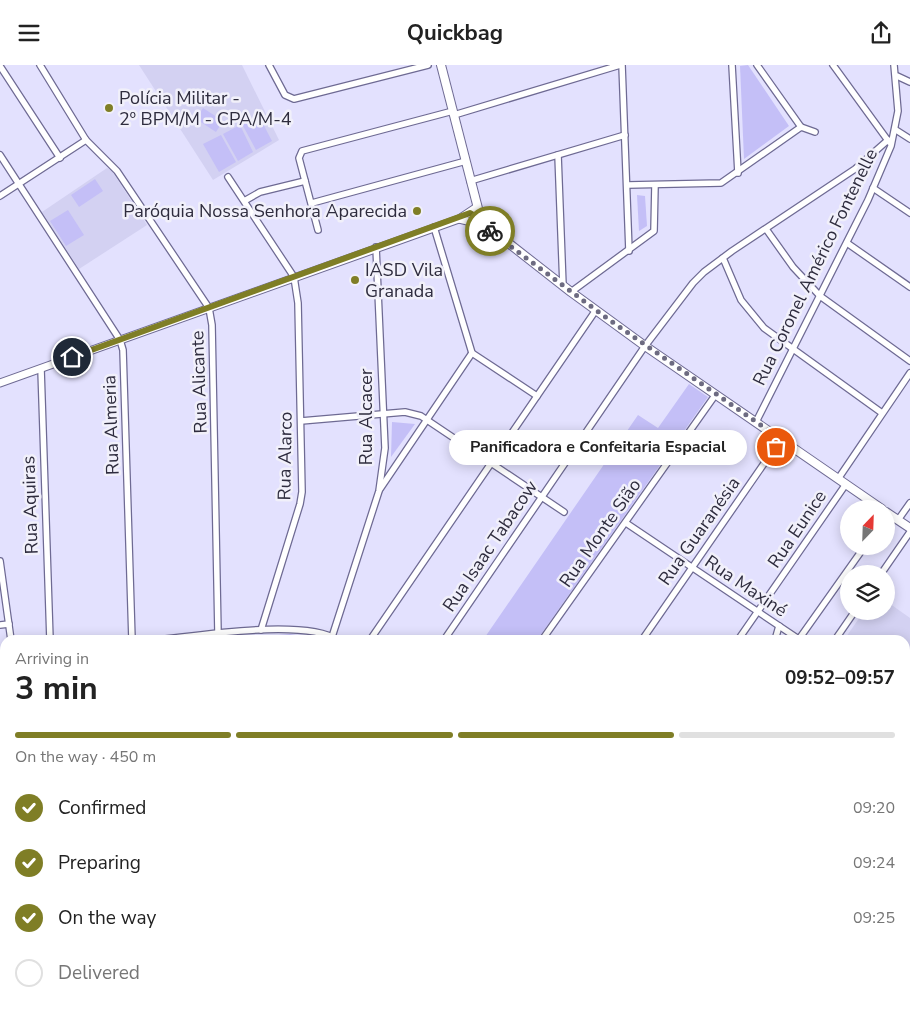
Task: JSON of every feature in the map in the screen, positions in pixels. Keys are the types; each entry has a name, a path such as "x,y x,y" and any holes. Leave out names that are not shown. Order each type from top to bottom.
{"main road":[{"path":"441,65 470,181 484,225"},
{"path":"470,213 596,310 869,500"},
{"path":"895,518 910,530"}],"street":[{"name":"Rua Alicante","path":"40,65 86,140 117,171 209,308 212,325 217,484 218,633"},
{"path":"269,65 285,95 294,99 428,65"},
{"path":"318,229 300,158 302,151 453,113 621,65 628,185 629,251"},
{"path":"732,65 738,173"},
{"path":"757,65 801,127 815,131"},
{"path":"833,65 889,143"},
{"name":"Rua Coronel Américo Fontenelle","path":"756,422 791,349 874,188 889,143 896,130 898,111 894,65"},
{"path":"0,66 60,157"},
{"path":"896,76 910,82"},
{"path":"628,185 721,183 738,173 801,127"},
{"path":"896,130 910,139"},
{"path":"470,181 625,135"},
{"path":"0,197 86,140"},
{"name":"Rua Isaac Tabacow","path":"447,635 645,345 693,283 723,258 855,169 889,143"},
{"name":"Rua Almeria","path":"0,155 120,340 124,358 132,635"},
{"path":"558,155 563,286"},
{"path":"312,203 466,161"},
{"path":"228,177 246,201 294,277"},
{"path":"246,201 260,192 305,181"},
{"path":"571,292 654,231 655,185"},
{"path":"874,188 910,213"},
{"path":"0,383 458,219 477,207"},
{"path":"458,219 484,225"},
{"path":"434,227 472,353 537,396"},
{"path":"766,229 793,267 820,296 910,361"},
{"path":"847,243 910,287"},
{"name":"Rua Alcacer","path":"335,635 379,491 385,448 376,247"},
{"path":"723,258 741,300 750,314 791,349 882,413"},
{"name":"Rua Alarco","path":"261,630 300,504 302,485 298,303 294,277"},
{"path":"373,635 596,310"},
{"path":"379,491 472,353"},
{"name":"Rua Aquiras","path":"41,369 50,635"},
{"name":"Rua Eunice","path":"742,635 842,481 882,413 910,373"},
{"name":"Rua Monte Sião","path":"546,635 716,394"},
{"path":"301,421 404,412 428,419 564,512"},
{"name":"Rua Guaranésia","path":"645,635 781,439"},
{"path":"898,520 910,503"},
{"name":"Rua Maxiné","path":"626,523 792,635"},
{"path":"887,565 910,530"},
{"path":"803,635 859,555"},
{"path":"0,561 10,635"},
{"path":"838,635 849,620"},
{"path":"0,625 9,624"},
{"path":"776,635 778,626"},
{"path":"206,635 261,630 294,630 316,635"}],"shaded area":[{"path":"139,65 242,65 279,140 213,180"},
{"path":"748,65 789,126 744,159 740,66"},
{"path":"203,108 223,121 216,132 196,119"},
{"path":"259,116 272,141 256,150 242,124"},
{"path":"240,125 253,152 238,161 223,134"},
{"path":"221,135 236,162 219,172 203,144"},
{"path":"107,168 112,171 147,225 79,269 42,212"},
{"path":"95,179 103,191 79,207 71,195"},
{"path":"637,195 645,196 647,226 639,231"},
{"path":"68,210 84,235 66,246 50,221"},
{"path":"689,384 708,397 541,635 486,635 638,415 658,428"},
{"path":"392,422 415,424 391,457"},
{"path":"895,607 910,618 910,635 847,635 858,620 895,620"}],"way so far":[{"path":"490,231 608,319 781,439 776,447"}],"place":[{"name":"Polícia Militar - 2º BPM/M - CPA/M-4","path":"109,108"},
{"name":"Paróquia Nossa Senhora Aparecida","path":"417,211"},
{"name":"IASD Vila Granada","path":"355,280"},
{"name":"Panificadora e Confeitaria Espacial","path":"776,447"}],"route":[{"path":"72,357 464,217 470,213 480,219 490,231"}]}
